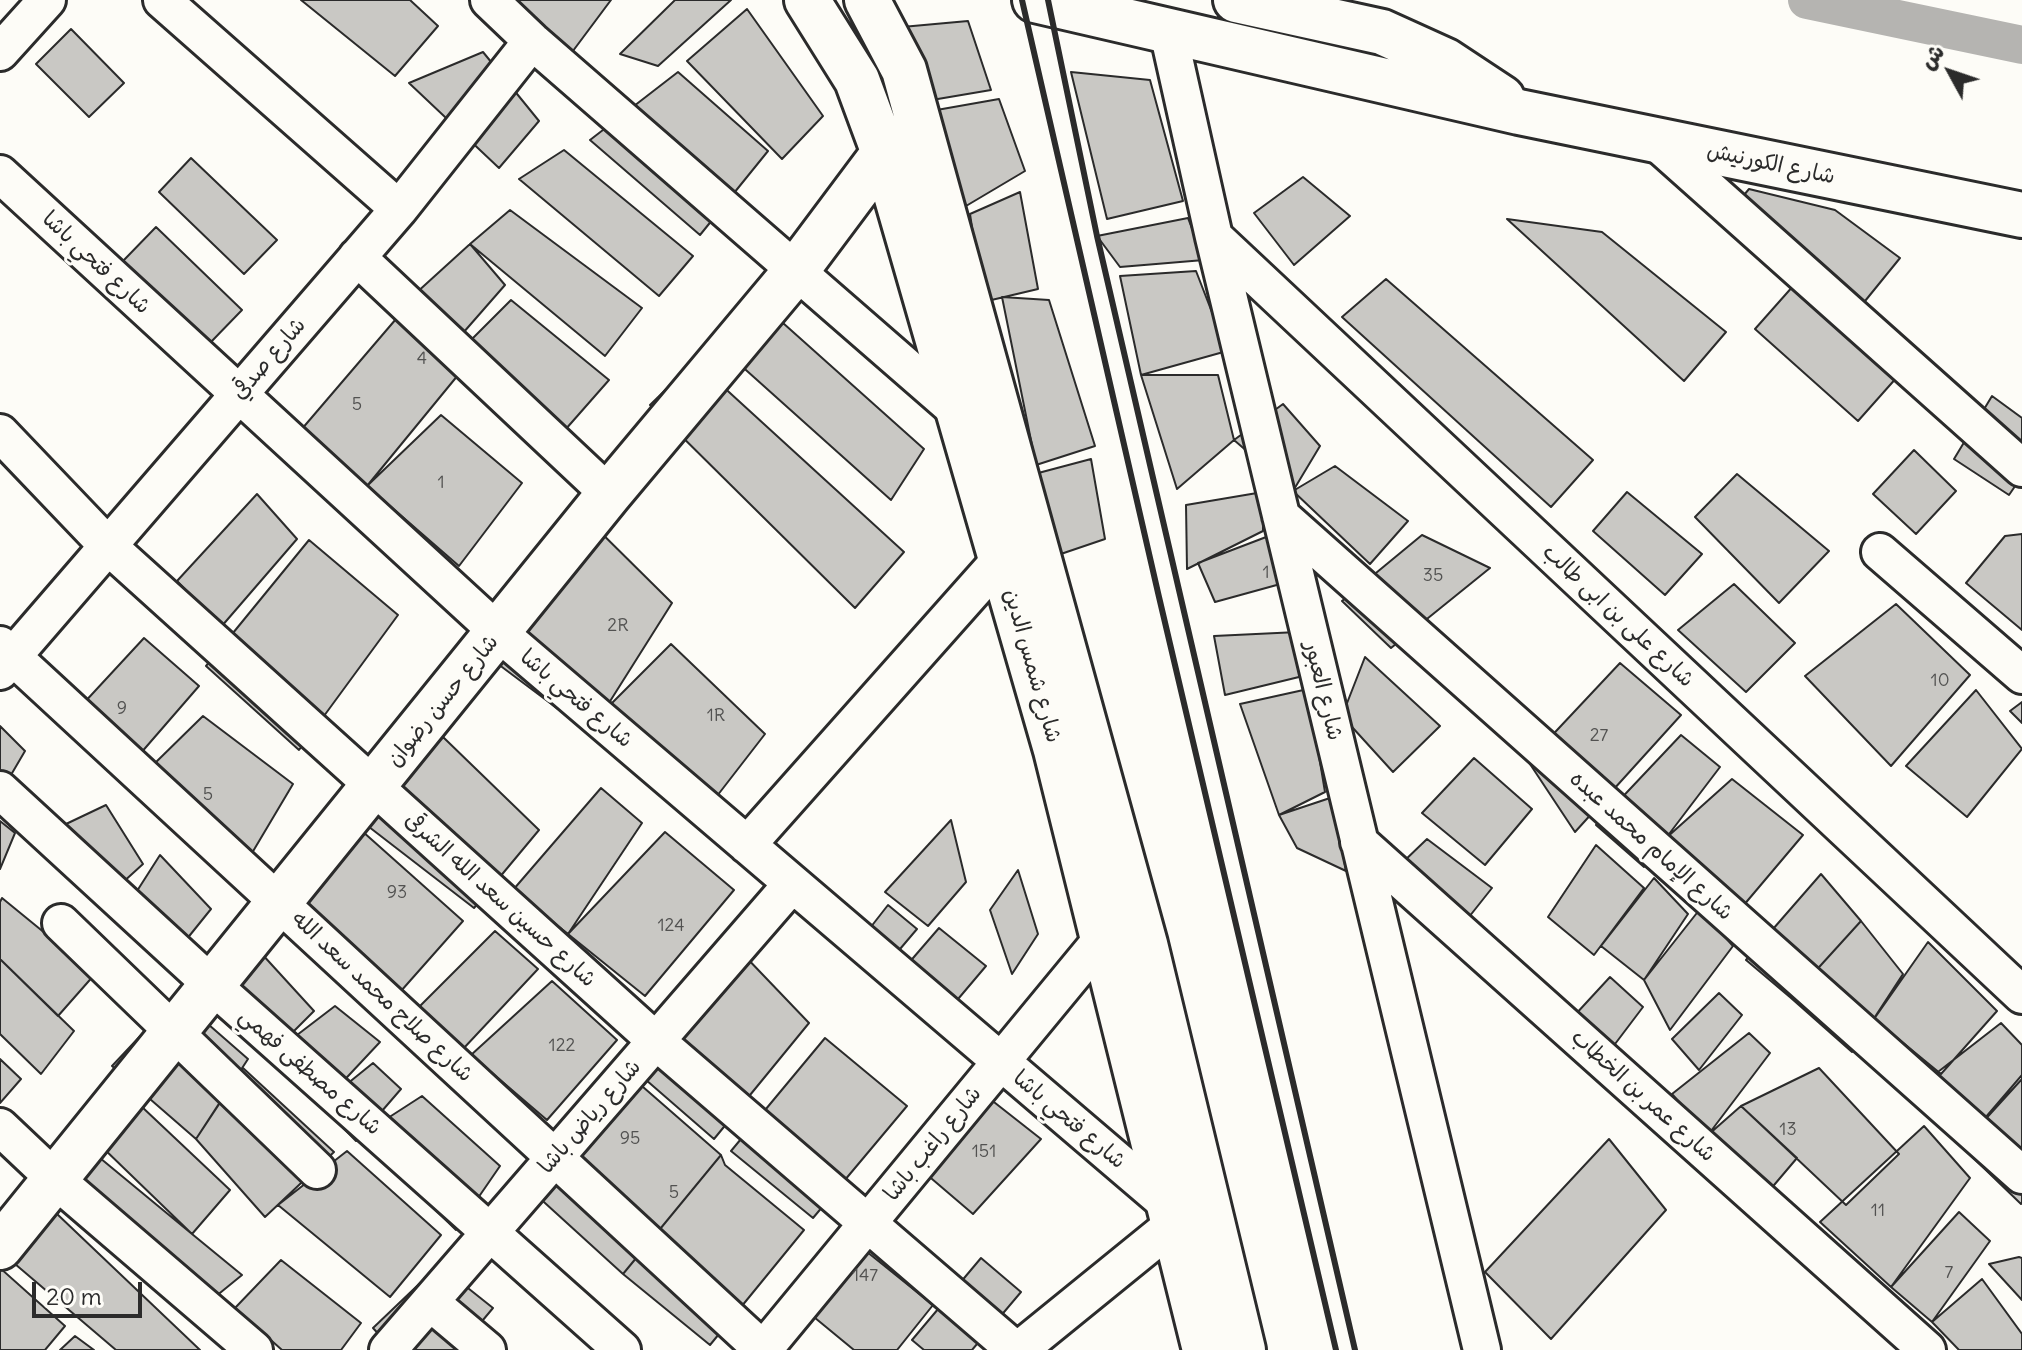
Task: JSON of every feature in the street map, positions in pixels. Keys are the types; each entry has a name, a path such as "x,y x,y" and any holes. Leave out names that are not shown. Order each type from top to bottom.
{"street":[{"path":"0,52 47,0"},
{"path":"162,0 399,209"},
{"path":"489,0 795,272 956,410"},
{"name":"شارع شمس الدين","path":"807,0 857,80 884,153 956,410 1002,558 1145,944 1243,1350"},
{"name":"شارع شمس الدين","path":"867,0 904,70 1072,744 1103,938 1205,1350"},
{"name":"شارع الكورنيش","path":"1035,0 1519,112 2018,217"},
{"name":"شارع الكورنيش","path":"1236,0 1382,32 1446,61 1519,112"},
{"name":"شارع العبور","path":"1168,31 1214,237 1478,1336"},
{"name":"شارع صدقي","path":"4,657 108,546 399,209 532,41"},
{"path":"1653,139 2022,468"},
{"name":"شارع حسن رضوان","path":"0,1247 609,494 795,272 884,153"},
{"name":"شارع فتحي باشا","path":"0,174 498,632 1001,1062 1172,1215"},
{"name":"شارع على بن ابى طالب","path":"1214,237 2022,995"},
{"path":"357,257 609,494"},
{"name":"شارع حسين سعد الله الشرقى","path":"0,433 108,546 656,1041 1017,1350"},
{"name":"شارع الإمام محمد عبده","path":"1281,516 2022,1175"},
{"path":"1880,552 2022,675"},
{"path":"747,845 1002,558"},
{"name":"شارع صلاح محمد سعد الله","path":"4,657 279,902 763,1350"},
{"name":"شارع مصطفى فهمي","path":"0,790 211,984 622,1350"},
{"name":"شارع عمر بن الخطاب","path":"1359,842 1927,1350"},
{"name":"شارع رياض باشا","path":"388,1350 792,884"},
{"path":"61,923 317,1170"},
{"name":"شارع راغب باشا","path":"763,1350 1103,938"},
{"path":"0,1127 56,1180 254,1350"},
{"path":"1017,1350 1172,1215"},
{"path":"430,1302 487,1350"},
{"path":"1478,1336 1507,1350"}],"building":[{"path":"301,0 410,0 438,26 395,76"},
{"path":"498,0 611,0 558,71"},
{"path":"675,0 731,0 658,66 620,54"},
{"path":"747,9 823,116 782,159 687,61"},
{"path":"968,21 991,90 926,101 902,27"},
{"path":"71,29 124,83 89,117 36,64"},
{"path":"483,52 539,121 499,168 409,83"},
{"path":"678,72 768,151 700,235 590,140"},
{"path":"1071,72 1150,80 1183,201 1107,219"},
{"path":"999,99 1025,171 966,206 931,111"},
{"path":"564,150 693,256 659,296 519,179"},
{"path":"191,158 277,240 244,274 159,192"},
{"path":"1303,177 1350,216 1294,265 1254,213"},
{"path":"1749,189 1835,210 1900,258 1861,306 1739,201"},
{"path":"1020,192 1038,289 983,302 970,214"},
{"path":"510,210 642,308 605,356 470,244"},
{"path":"1188,218 1204,260 1120,267 1097,236"},
{"path":"1507,219 1602,232 1726,332 1684,381"},
{"path":"156,227 242,310 209,344 123,261"},
{"path":"470,244 505,285 463,333 415,294"},
{"path":"1196,271 1227,351 1141,375 1120,276"},
{"path":"1386,279 1593,460 1551,507 1342,317"},
{"path":"1794,285 1898,376 1858,421 1755,329"},
{"path":"1002,297 1049,300 1095,446 1036,465"},
{"path":"511,300 609,380 565,430 468,343"},
{"path":"402,312 463,369 367,486 301,430"},
{"path":"783,323 924,449 891,500 737,362"},
{"path":"695,361 904,552 855,608 650,405"},
{"path":"1141,375 1218,375 1234,440 1177,489"},
{"path":"1992,396 2022,418 2022,476 2009,495 1954,459"},
{"path":"1283,404 1320,446 1293,491 1234,440"},
{"path":"441,415 522,483 459,566 367,486"},
{"path":"1914,450 1956,491 1916,534 1873,494"},
{"path":"1091,459 1105,539 1052,557 1027,476"},
{"path":"1335,466 1408,521 1370,564 1293,491"},
{"path":"1737,474 1829,551 1779,603 1695,517"},
{"path":"1263,492 1263,531 1187,569 1186,505"},
{"path":"1627,492 1702,554 1665,595 1593,531"},
{"path":"257,494 297,539 221,627 177,581"},
{"path":"572,504 672,603 590,733 466,640"},
{"path":"1274,534 1284,583 1215,602 1198,563"},
{"path":"2022,534 2022,630 1966,583 2005,536"},
{"path":"1422,535 1490,568 1391,648 1342,601"},
{"path":"309,540 398,615 299,750 206,666"},
{"path":"1734,584 1795,643 1746,692 1678,630"},
{"path":"1896,604 1970,675 1891,766 1805,676"},
{"path":"1298,632 1299,677 1225,695 1214,636"},
{"path":"144,638 199,686 140,754 82,705"},
{"path":"671,644 765,734 717,796 606,709"},
{"path":"1365,657 1440,726 1393,772 1342,716"},
{"path":"1620,663 1681,715 1575,832 1528,761"},
{"path":"1308,689 1325,792 1279,815 1240,704"},
{"path":"1976,690 2022,749 1967,817 1906,766"},
{"path":"2022,702 2022,723 2010,711"},
{"path":"203,716 293,784 252,853 152,766"},
{"path":"0,726 25,751 8,780 0,772"},
{"path":"1681,735 1720,767 1644,867 1596,825"},
{"path":"443,737 539,830 474,908 338,803"},
{"path":"1474,758 1532,809 1485,865 1422,813"},
{"path":"1732,779 1803,835 1743,906 1665,839"},
{"path":"601,788 642,823 568,934 513,890"},
{"path":"1333,797 1346,871 1297,848 1279,815"},
{"path":"106,805 143,864 121,884 66,824"},
{"path":"951,820 966,882 928,926 885,892"},
{"path":"0,821 15,833 0,869"},
{"path":"362,831 463,921 401,991 300,901"},
{"path":"665,832 734,890 645,996 568,934"},
{"path":"1427,839 1492,888 1465,922 1401,864"},
{"path":"1596,845 1644,888 1594,955 1548,917"},
{"path":"160,855 211,909 186,940 137,891"},
{"path":"1018,870 1038,934 1012,974 990,910"},
{"path":"1821,874 1861,921 1791,998 1746,960"},
{"path":"1654,878 1688,914 1644,980 1601,946"},
{"path":"2,898 95,974 58,1016 0,959"},
{"path":"888,905 917,929 889,962 863,937"},
{"path":"1700,909 1733,946 1670,1030 1644,980"},
{"path":"1861,921 1903,974 1852,1052 1791,998"},
{"path":"939,928 986,966 953,1005 907,965"},
{"path":"495,931 538,969 463,1049 418,1008"},
{"path":"1928,942 1997,1011 1941,1074 1874,1019"},
{"path":"261,953 314,1011 267,1058 210,1010"},
{"path":"742,953 809,1023 714,1139 638,1073"},
{"path":"0,959 74,1031 41,1074 0,1034"},
{"path":"1610,977 1643,1007 1612,1048 1574,1016"},
{"path":"552,981 617,1040 547,1120 471,1055"},
{"path":"1719,993 1742,1015 1699,1070 1672,1039"},
{"path":"177,997 248,1059 196,1139 112,1066"},
{"path":"335,1006 380,1042 321,1105 267,1058"},
{"path":"2001,1023 2022,1045 2022,1079 1961,1146 1907,1096"},
{"path":"1749,1033 1770,1053 1708,1135 1672,1094"},
{"path":"825,1038 907,1106 813,1218 731,1151"},
{"path":"0,1059 21,1079 0,1103"},
{"path":"373,1063 401,1089 356,1141 321,1105"},
{"path":"243,1068 334,1152 265,1217 196,1139"},
{"path":"1819,1068 1899,1154 1846,1205 1741,1106"},
{"path":"2022,1075 2022,1202 2021,1204 1961,1146"},
{"path":"635,1080 721,1155 623,1274 534,1193"},
{"path":"985,1095 1041,1139 973,1214 925,1173"},
{"path":"422,1096 500,1166 456,1230 360,1136"},
{"path":"141,1106 230,1190 192,1234 100,1145"},
{"path":"1741,1106 1797,1158 1769,1191 1708,1135"},
{"path":"1924,1126 1970,1178 1891,1287 1820,1222"},
{"path":"1609,1139 1666,1210 1551,1339 1485,1272"},
{"path":"347,1151 441,1235 390,1297 278,1205"},
{"path":"721,1155 725,1165 804,1230 710,1345 623,1274"},
{"path":"100,1158 242,1275 215,1297 78,1178"},
{"path":"1959,1212 1990,1241 1932,1322 1891,1287"},
{"path":"56,1213 200,1350 116,1350 8,1258"},
{"path":"856,1243 933,1305 897,1350 854,1350 803,1308"},
{"path":"981,1258 1021,1292 972,1350 924,1350 912,1340"},
{"path":"2022,1258 2022,1300 1989,1264"},
{"path":"281,1260 361,1323 341,1350 282,1350 235,1308"},
{"path":"439,1265 493,1308 458,1350 393,1350 373,1328"},
{"path":"0,1268 65,1326 45,1350 0,1350"},
{"path":"1982,1279 2022,1334 2022,1350 1959,1350 1932,1322"},
{"path":"75,1336 94,1350 60,1350"}],"waterway":[{"path":"1807,0 2022,45"}],"railway":[{"path":"1022,0 1336,1350"},
{"path":"1048,0 1097,236 1355,1350"}]}
